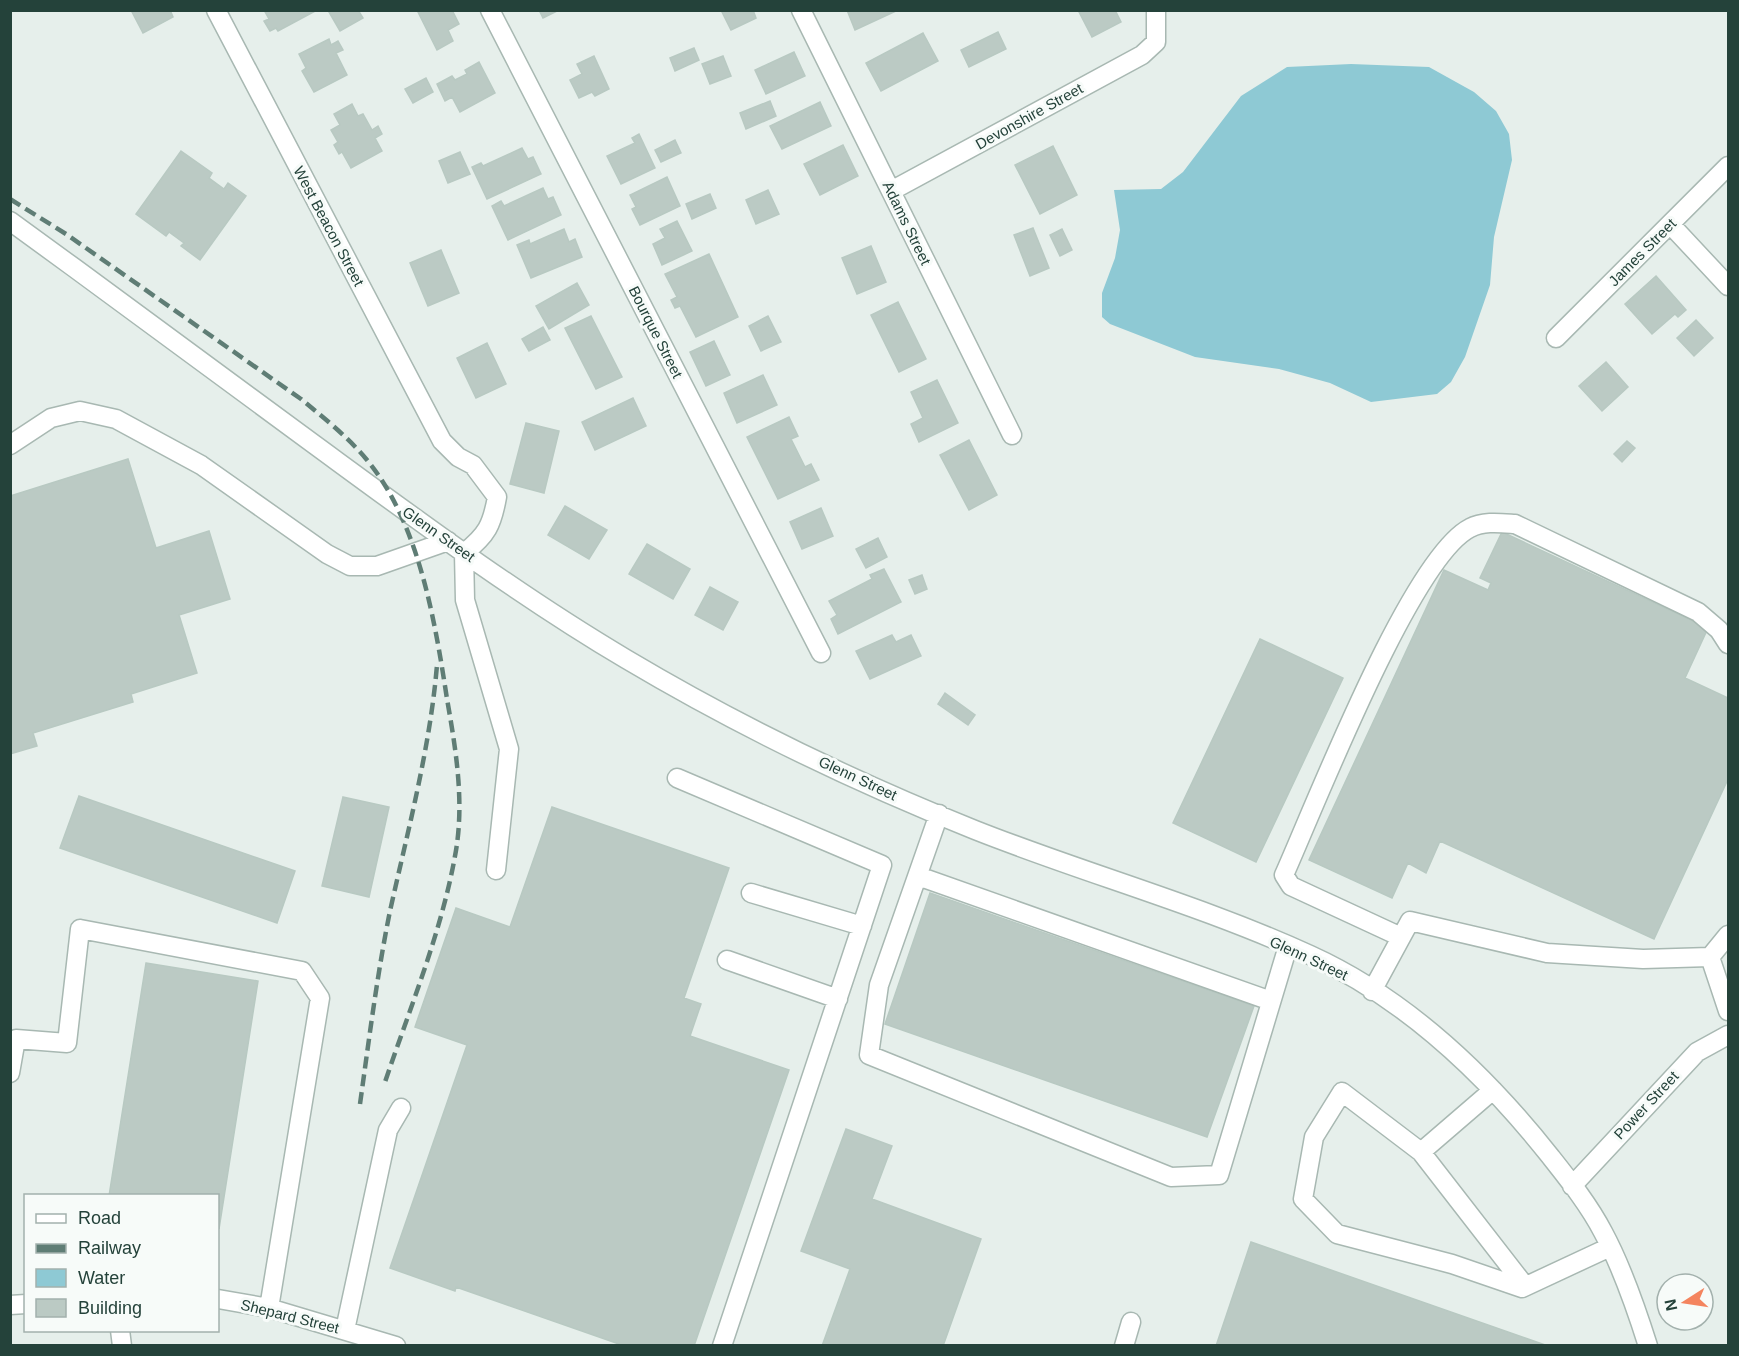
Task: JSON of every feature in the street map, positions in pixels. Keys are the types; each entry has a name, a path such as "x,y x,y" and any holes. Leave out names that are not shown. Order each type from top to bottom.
{"street":[{"name":"West Beacon Street","path":"216,10 442,441 458,457 473,465 497,497 494,516 484,537 464,553"},
{"name":"Bourque Street","path":"490,10 821,653"},
{"name":"Adams Street","path":"801,10 1012,435"},
{"name":"Devonshire Street","path":"891,191 1142,55 1156,42 1156,10"},
{"name":"James Street","path":"1556,338 1728,166"},
{"name":"Glenn Street","path":"10,221 464,553 626,659 776,740 977,831 1149,891 1288,946 1356,979 1430,1030 1463,1058 1514,1111 1572,1185 1603,1232 1648,1346"},
{"path":"1671,224 1728,286"},
{"path":"10,445 51,418 80,411 116,419 201,465 327,554 350,566 377,566 448,541"},
{"path":"1401,937 1291,886 1284,875 1410,601 1440,554 1457,537 1470,527 1482,524 1515,524 1698,612 1719,630 1728,644"},
{"path":"464,553 465,600 509,749 496,870"},
{"path":"677,778 882,866 722,1346"},
{"path":"939,814 879,985 869,1055 1171,1177 1219,1175 1288,946"},
{"path":"918,876 1271,1001"},
{"path":"751,893 862,926"},
{"path":"1372,991 1410,921 1547,953 1643,959 1710,957 1728,935"},
{"path":"10,1073 16,1039 67,1044 80,929 302,971 320,998 268,1308"},
{"path":"1710,957 1728,1011"},
{"path":"727,960 838,999"},
{"name":"Power Street","path":"1572,1185 1697,1052 1728,1035"},
{"path":"1421,1152 1494,1090"},
{"path":"1525,1286 1421,1152 1342,1092 1314,1137 1303,1198 1337,1234 1525,1286 1610,1247"},
{"path":"345,1330 388,1130 401,1108"},
{"name":"Shepard Street","path":"219,1299 268,1308 396,1346"},
{"path":"1124,1346 1131,1322"}],"water":[{"path":"1351,64 1429,67 1474,92 1496,111 1509,134 1512,160 1494,237 1490,285 1465,357 1451,382 1437,394 1371,402 1330,383 1279,369 1195,357 1110,324 1102,317 1102,293 1115,258 1120,230 1114,190 1161,189 1183,172 1241,96 1287,67"}],"building":[{"path":"131,10 170,10 173,17 143,33"},
{"path":"264,10 317,10 278,31 276,28 270,31 264,21 269,19"},
{"path":"358,10 363,18 340,31 329,12"},
{"path":"417,10 452,10 459,24 448,30 453,41 437,50"},
{"path":"539,10 559,10 543,18"},
{"path":"721,10 753,10 756,18 731,30"},
{"path":"847,10 898,10 855,30"},
{"path":"1078,10 1115,10 1121,22 1092,37"},
{"path":"998,32 1006,49 969,67 961,50"},
{"path":"923,33 938,61 881,91 866,63"},
{"path":"329,39 331,45 338,41 343,50 336,53 347,75 314,92 302,71 306,68 299,54"},
{"path":"694,48 699,60 675,71 670,58"},
{"path":"794,52 805,76 766,94 755,70"},
{"path":"594,56 609,89 595,96 592,92 579,98 570,80 582,74 577,64"},
{"path":"723,56 731,76 710,84 702,64"},
{"path":"479,62 495,93 460,112 452,97 445,101 437,84 452,76 455,80 467,74 465,70"},
{"path":"426,78 433,92 413,103 405,89"},
{"path":"770,101 776,116 746,129 740,113"},
{"path":"820,102 831,126 782,149 770,126"},
{"path":"352,104 358,116 363,114 372,130 378,126 382,134 375,138 382,151 351,168 342,152 339,154 334,145 338,142 331,130 340,125 334,114"},
{"path":"639,134 655,168 621,184 607,156 635,143 632,138"},
{"path":"675,140 681,153 661,162 655,150"},
{"path":"843,145 858,176 820,195 804,164"},
{"path":"1053,146 1077,195 1040,214 1015,165"},
{"path":"522,148 528,159 533,157 541,174 487,199 472,167 481,163 483,166"},
{"path":"181,151 212,173 209,178 224,189 228,183 246,196 200,260 181,246 184,243 169,232 166,236 136,214"},
{"path":"460,152 470,174 448,183 439,161"},
{"path":"667,177 680,206 640,225 632,209 636,207 630,195"},
{"path":"543,188 548,199 553,197 561,215 508,240 492,206 501,201 504,206"},
{"path":"768,190 779,214 756,224 746,200"},
{"path":"710,194 716,208 692,219 686,204"},
{"path":"677,221 692,251 662,265 653,244 665,238 660,229"},
{"path":"1033,228 1049,268 1030,276 1014,235"},
{"path":"564,229 569,242 575,239 582,257 531,278 517,245 529,240 530,244"},
{"path":"1062,229 1072,250 1060,256 1050,235"},
{"path":"871,246 886,282 857,294 842,258"},
{"path":"441,250 459,293 428,306 410,263"},
{"path":"709,254 738,317 696,337 680,306 675,308 671,300 677,297 665,274"},
{"path":"1656,276 1686,310 1678,317 1675,314 1652,334 1625,304"},
{"path":"577,283 589,305 549,329 536,306"},
{"path":"898,302 926,359 899,372 871,315"},
{"path":"591,316 622,377 596,389 565,328"},
{"path":"768,316 781,342 761,351 749,326"},
{"path":"1696,320 1713,338 1694,356 1677,338"},
{"path":"543,327 550,340 529,351 522,339"},
{"path":"714,341 730,375 706,386 690,352"},
{"path":"487,343 506,384 476,398 457,358"},
{"path":"1606,362 1628,387 1602,411 1579,386"},
{"path":"763,375 777,405 737,423 724,393"},
{"path":"937,380 958,423 919,442 911,424 923,418 911,392"},
{"path":"633,398 646,426 595,450 582,422"},
{"path":"789,417 798,436 791,439 805,467 811,464 819,480 778,499 747,437"},
{"path":"526,423 559,431 544,493 510,484"},
{"path":"969,440 997,495 969,510 940,455"},
{"path":"1627,441 1635,448 1622,462 1614,454"},
{"path":"128,459 156,548 209,531 230,599 179,615 197,673 131,694 133,702 33,733 37,746 10,754 10,496"},
{"path":"565,506 607,530 589,559 548,535"},
{"path":"821,508 833,536 802,549 790,522"},
{"path":"1502,532 1708,628 1685,678 1728,698 1728,779 1654,939 1440,841 1426,873 1408,863 1392,898 1309,860 1444,570 1488,590 1491,583 1480,578"},
{"path":"878,538 887,557 866,568 856,549"},
{"path":"647,544 690,569 673,599 629,574"},
{"path":"884,569 901,602 838,634 831,619 837,615 829,601 872,579 870,575"},
{"path":"922,575 927,589 915,594 909,580"},
{"path":"710,587 738,602 723,630 695,615"},
{"path":"892,635 896,642 911,635 921,656 870,679 856,651"},
{"path":"1260,639 1343,678 1256,862 1173,823"},
{"path":"945,693 975,715 968,725 938,704"},
{"path":"79,796 295,871 277,923 60,848"},
{"path":"343,797 389,807 369,897 322,886"},
{"path":"552,807 729,868 684,998 701,1004 690,1036 789,1070 694,1346 618,1346 619,1344 456,1287 455,1291 390,1268 467,1045 415,1027 456,908 510,927"},
{"path":"930,893 1254,1006 1207,1137 885,1024"},
{"path":"146,963 258,981 219,1229 219,1194 109,1194"},
{"path":"846,1129 892,1146 872,1199 981,1239 943,1346 822,1346 850,1269 801,1251"},
{"path":"1251,1242 1548,1346 1216,1346"}],"railway":[{"path":"10,199 66,234 301,399 344,436 367,460 385,485 400,513 422,574 437,638 456,757 459,817 455,856 442,914 384,1085"},
{"path":"360,1104 381,959 424,758 437,665"}]}
